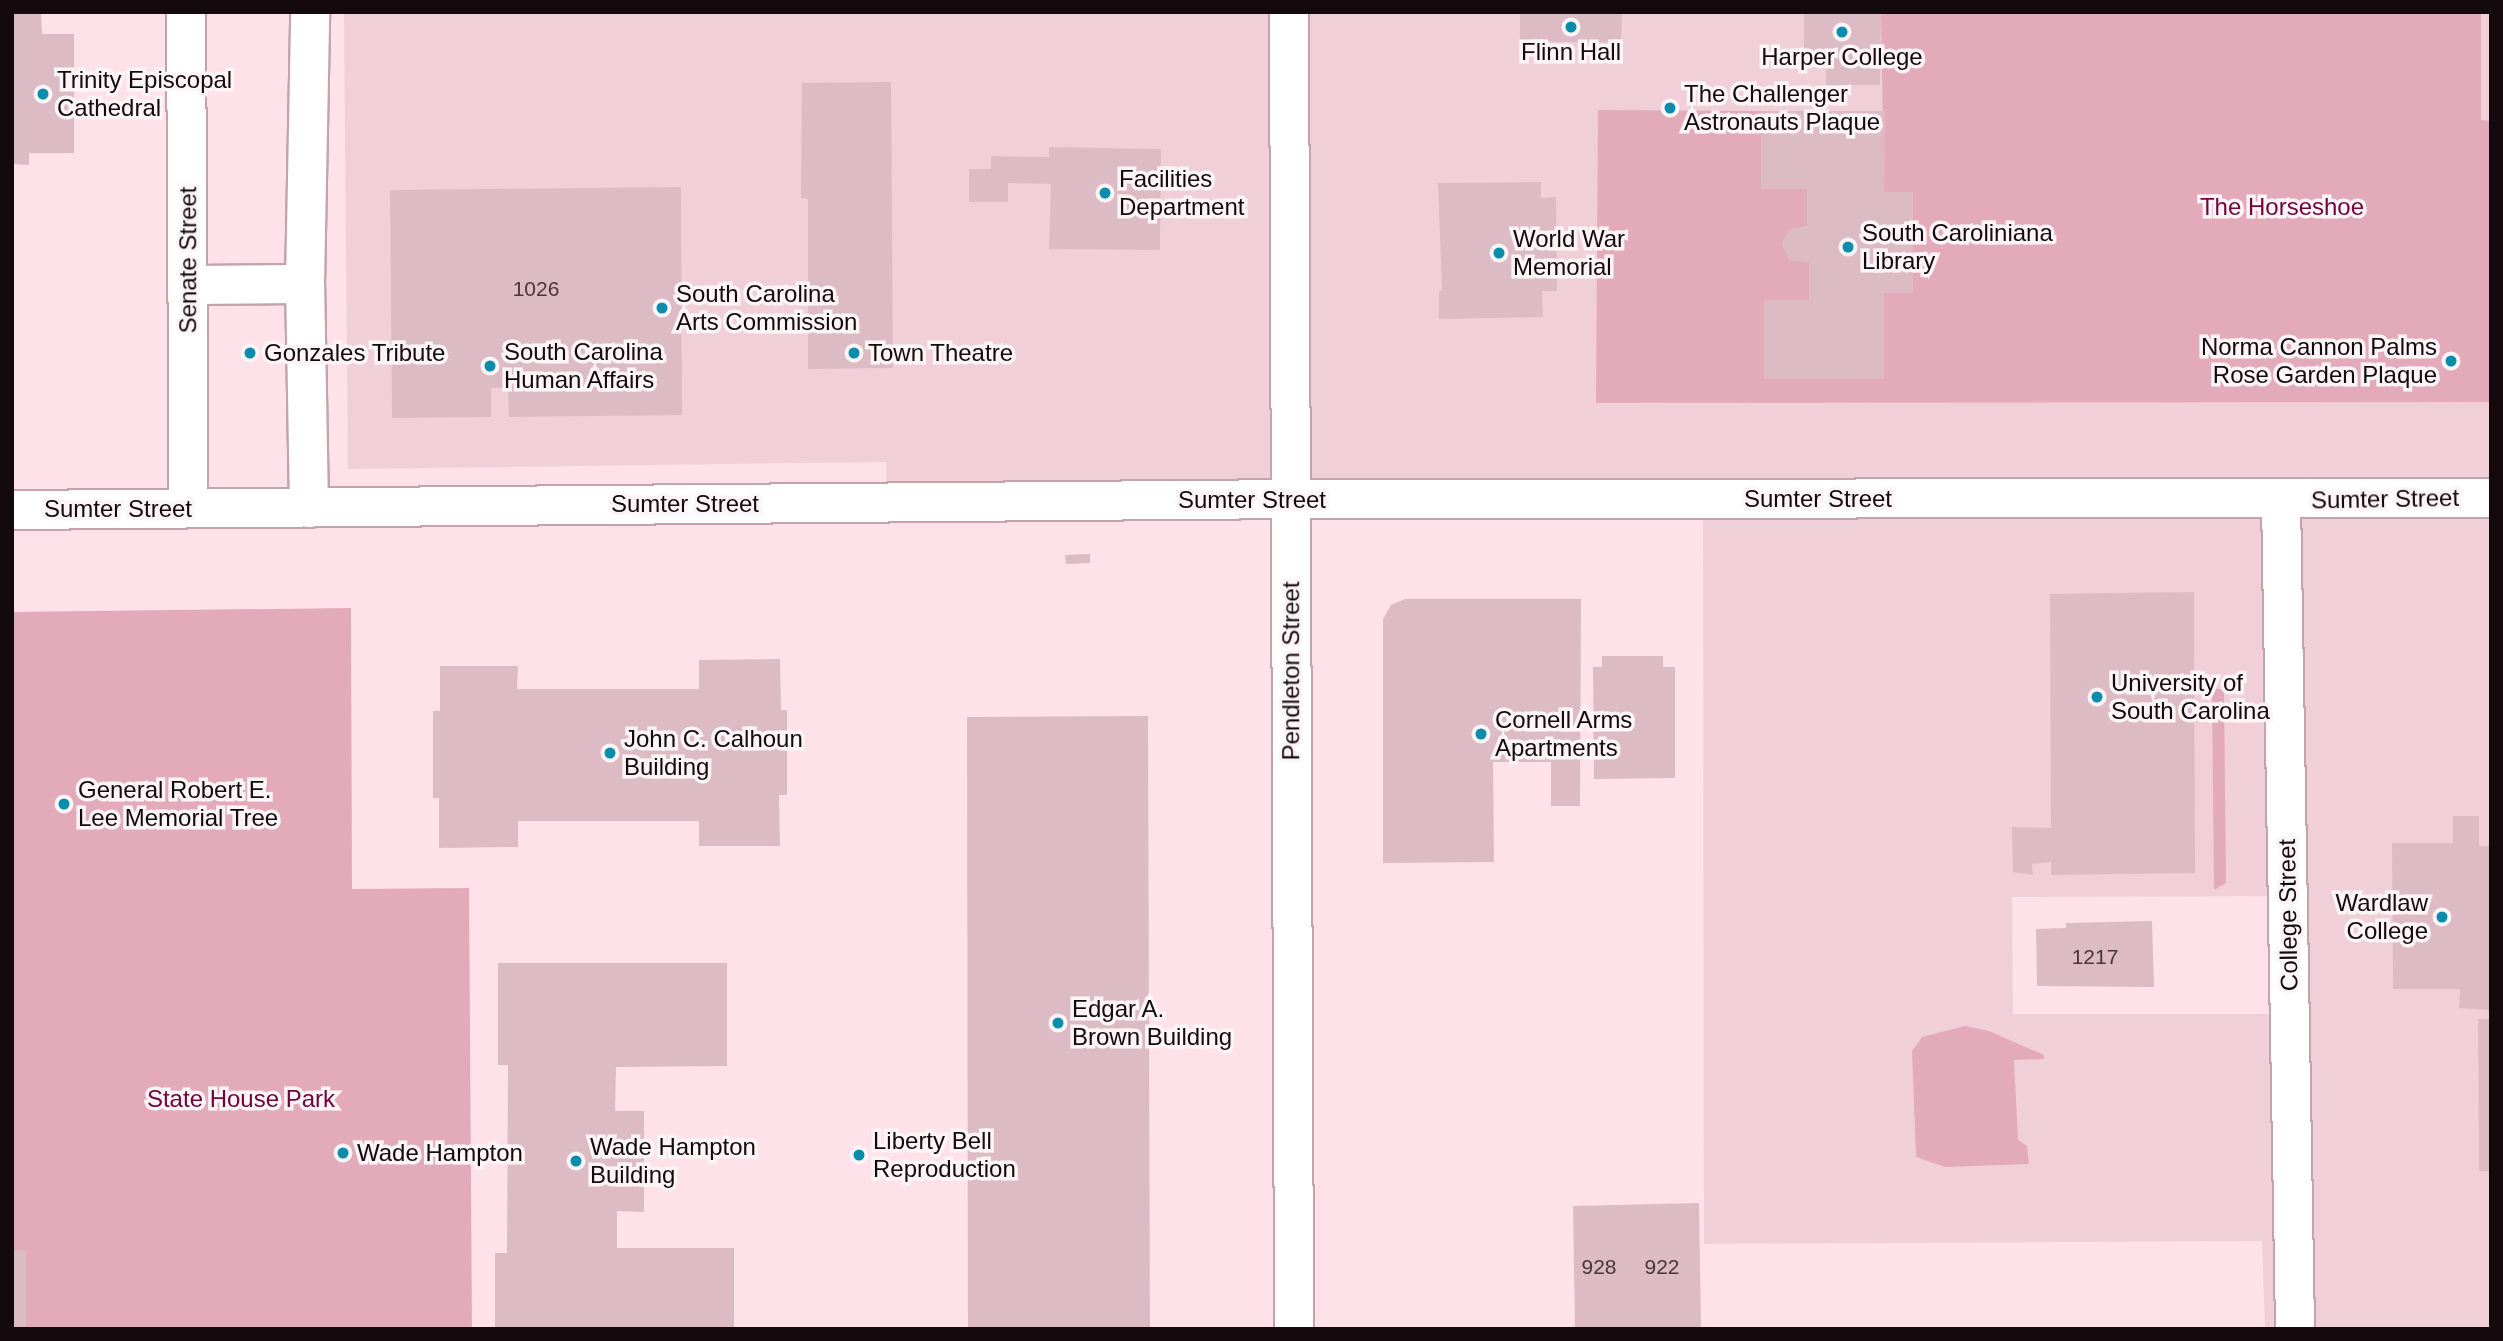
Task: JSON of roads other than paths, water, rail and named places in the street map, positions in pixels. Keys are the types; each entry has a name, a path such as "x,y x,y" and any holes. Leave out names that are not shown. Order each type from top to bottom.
{"street":[{"name":"Senate Street","path":"186,12 189,508"},
{"path":"309,508 305,284 310,12"},
{"name":"Pendleton Street","path":"1289,12 1294,1329"},
{"path":"189,285 305,284"},
{"name":"Sumter Street","path":"12,510 1292,499 2491,498"},
{"name":"College Street","path":"2281,500 2295,1329"}],"place":[{"name":"Flinn Hall","path":"1571,27"},
{"name":"Harper College","path":"1842,32"},
{"name":"Trinity Episcopal Cathedral","path":"43,94"},
{"name":"The Challenger Astronauts Plaque","path":"1670,108"},
{"name":"Facilities Department","path":"1105,193"},
{"name":"South Caroliniana Library","path":"1848,247"},
{"name":"World War Memorial","path":"1499,253"},
{"name":"South Carolina Arts Commission","path":"662,308"},
{"name":"Gonzales Tribute","path":"250,353"},
{"name":"Town Theatre","path":"854,353"},
{"name":"Norma Cannon Palms Rose Garden Plaque","path":"2451,361"},
{"name":"South Carolina Human Affairs","path":"490,366"},
{"name":"University of South Carolina","path":"2097,697"},
{"name":"Cornell Arms Apartments","path":"1481,734"},
{"name":"John C. Calhoun Building","path":"610,753"},
{"name":"General Robert E. Lee Memorial Tree","path":"64,804"},
{"name":"Wardlaw College","path":"2442,917"},
{"name":"Edgar A. Brown Building","path":"1058,1023"},
{"name":"Wade Hampton","path":"343,1153"},
{"name":"Liberty Bell Reproduction","path":"859,1155"},
{"name":"Wade Hampton Building","path":"576,1161"}],"park label":[{"name":"The Horseshoe","path":"2282,207"},
{"name":"State House Park","path":"241,1099"}]}
